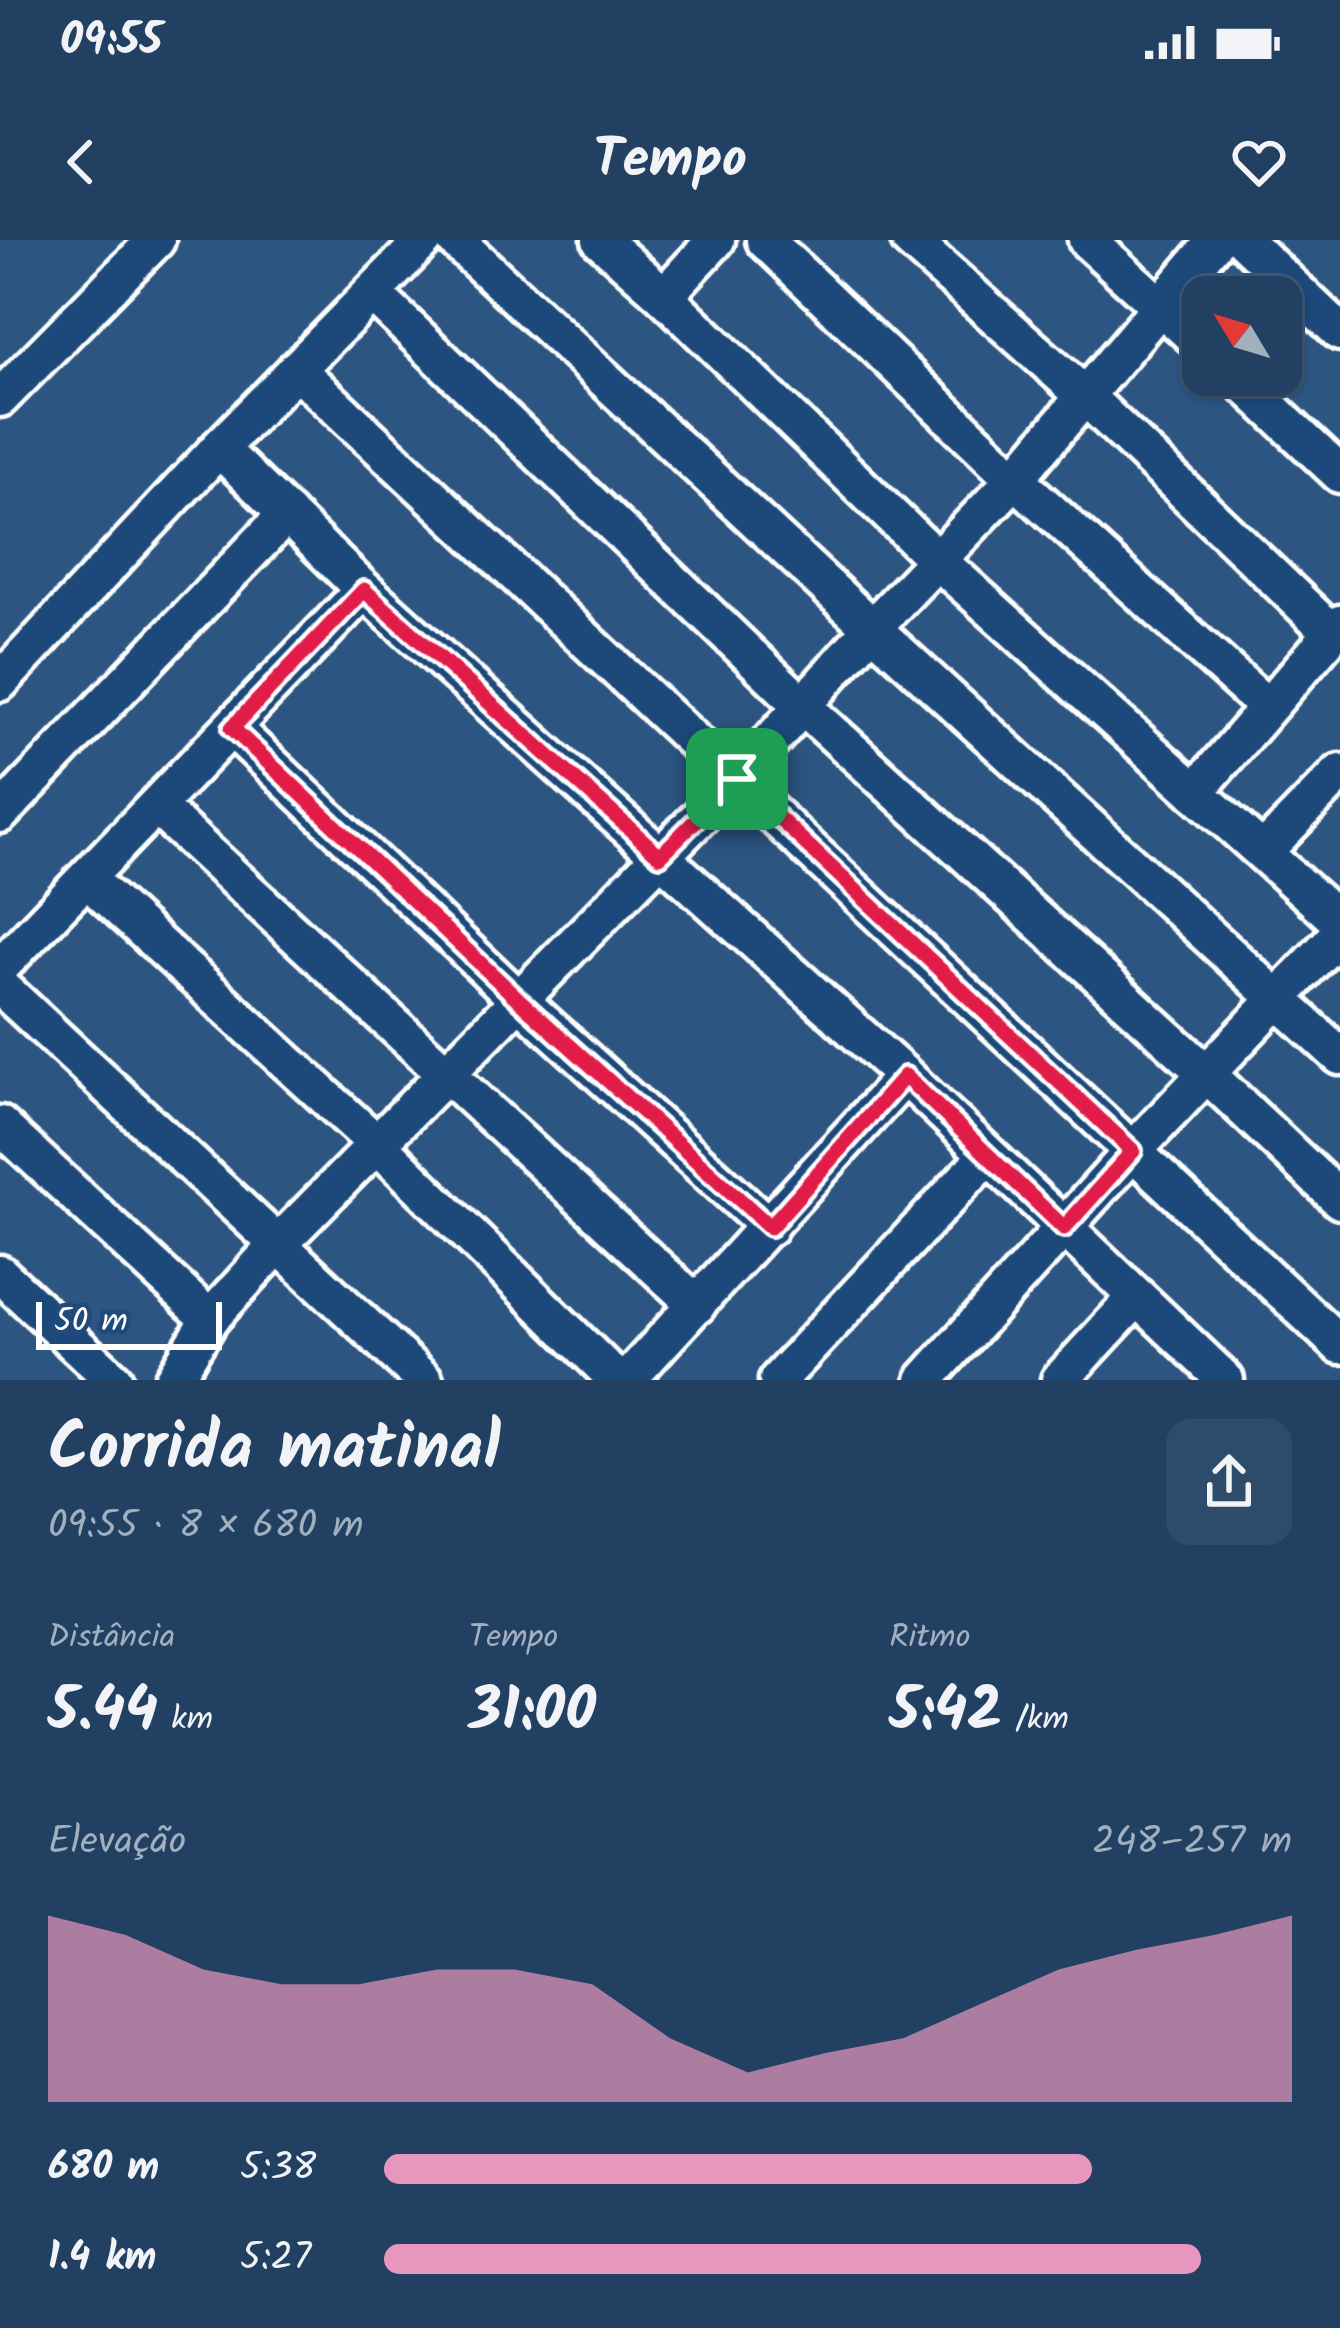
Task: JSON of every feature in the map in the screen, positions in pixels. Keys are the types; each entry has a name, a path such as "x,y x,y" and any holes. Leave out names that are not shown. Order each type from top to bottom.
{"street":[{"path":"0,398 156,240"},
{"path":"0,682 219,448 424,240"},
{"path":"455,240 1340,1056"},
{"path":"601,240 937,560 1340,922"},
{"path":"664,296 716,240"},
{"path":"765,240 1267,707"},
{"path":"910,240 1336,628 1195,792"},
{"path":"1087,240 1182,326"},
{"path":"173,1380 210,1319 279,1243 737,779 872,628 1016,478 1216,240"},
{"path":"1243,240 1340,332"},
{"path":"372,293 804,707 1340,1200"},
{"path":"296,369 1340,1345"},
{"path":"1257,396 1340,474"},
{"path":"219,448 364,590 905,1076 1138,1298 1210,1375"},
{"path":"0,814 286,514"},
{"path":"0,967 364,590"},
{"path":"232,728 519,1000 770,1227"},
{"path":"1264,852 1340,773"},
{"path":"156,806 697,1305"},
{"path":"87,879 377,1144 617,1380"},
{"path":"925,1380 1340,933"},
{"path":"0,986 424,1380"},
{"path":"627,1380 905,1076"},
{"path":"0,1125 210,1319"},
{"path":"778,1380 987,1156"},
{"path":"0,1274 114,1380"},
{"path":"1060,1380 1138,1298"}],"route":[{"path":"364,590 660,856 737,779 1133,1151 1064,1228 905,1076 770,1227 519,1000 232,728 364,590"}]}
